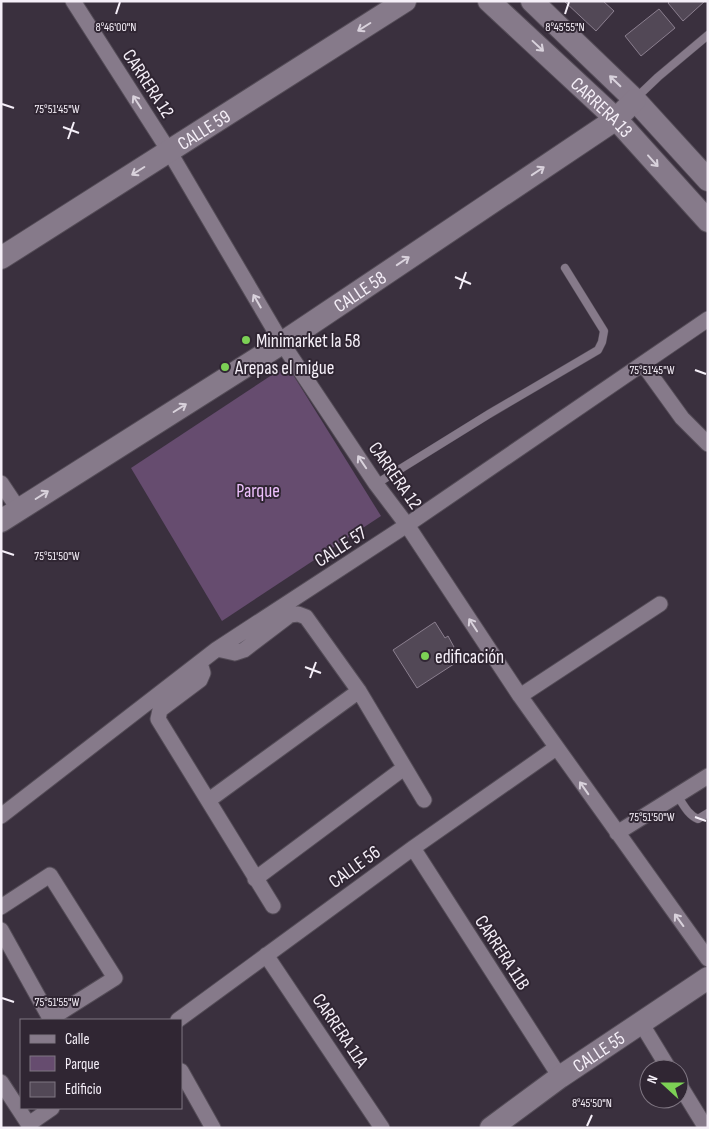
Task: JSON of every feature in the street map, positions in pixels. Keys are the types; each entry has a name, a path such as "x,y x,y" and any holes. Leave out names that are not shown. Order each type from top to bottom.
{"street":[{"name":"CARRERA 12","path":"72,1 169,151 282,343 376,484 407,525 520,696 708,959"},
{"name":"CALLE 59","path":"1,258 405,1"},
{"name":"CARRERA 13","path":"489,1 616,119 708,221"},
{"name":"CARRERA 13","path":"532,1 635,100 708,180"},
{"name":"CALLE 58","path":"10,516 282,343 616,119 635,100"},
{"name":"CALLE 57","path":"1,816 217,649 407,525 708,319"},
{"path":"643,364 682,418 708,444"},
{"path":"1,483 10,516"},
{"path":"520,696 660,604"},
{"path":"217,649 235,652 244,650 290,615 298,614 306,617 358,691 424,800"},
{"path":"200,663 203,674 200,680 160,710 158,719 273,906"},
{"path":"209,800 358,691"},
{"name":"CALLE 56","path":"179,1019 413,848 556,748"},
{"path":"255,879 404,768"},
{"path":"617,833 708,776"},
{"name":"CARRERA 11B","path":"413,848 560,1077"},
{"path":"1,907 50,875 115,978 52,1019"},
{"path":"1,930 49,1019"},
{"name":"CARRERA 11A","path":"266,955 382,1128"},
{"name":"CALLE 55","path":"491,1128 560,1077 708,978"},
{"path":"641,1022 663,1059"},
{"path":"182,1073 213,1128"},
{"path":"1,1082 30,1126 51,1109"},
{"path":"689,1100 706,1128"}],"lane":[{"path":"635,100 658,77 708,35"},
{"path":"376,484 489,414 598,350 604,331 565,268"},
{"path":"677,795 695,818 698,819 708,813"}],"green space":[{"name":"Parque","path":"287,365 381,516 222,621 131,468"}],"building":[{"path":"564,1 603,1 614,11 596,31"},
{"path":"670,1 705,1 683,21 668,3"},
{"path":"659,9 675,28 641,56 625,36"},
{"name":"edificación","path":"435,622 445,638 448,636 454,647 450,650 457,662 417,688 393,650"}],"place":[{"name":"Minimarket la 58","path":"246,340"},
{"name":"Arepas el migue","path":"225,367"},
{"name":"edificación","path":"425,656"}]}
